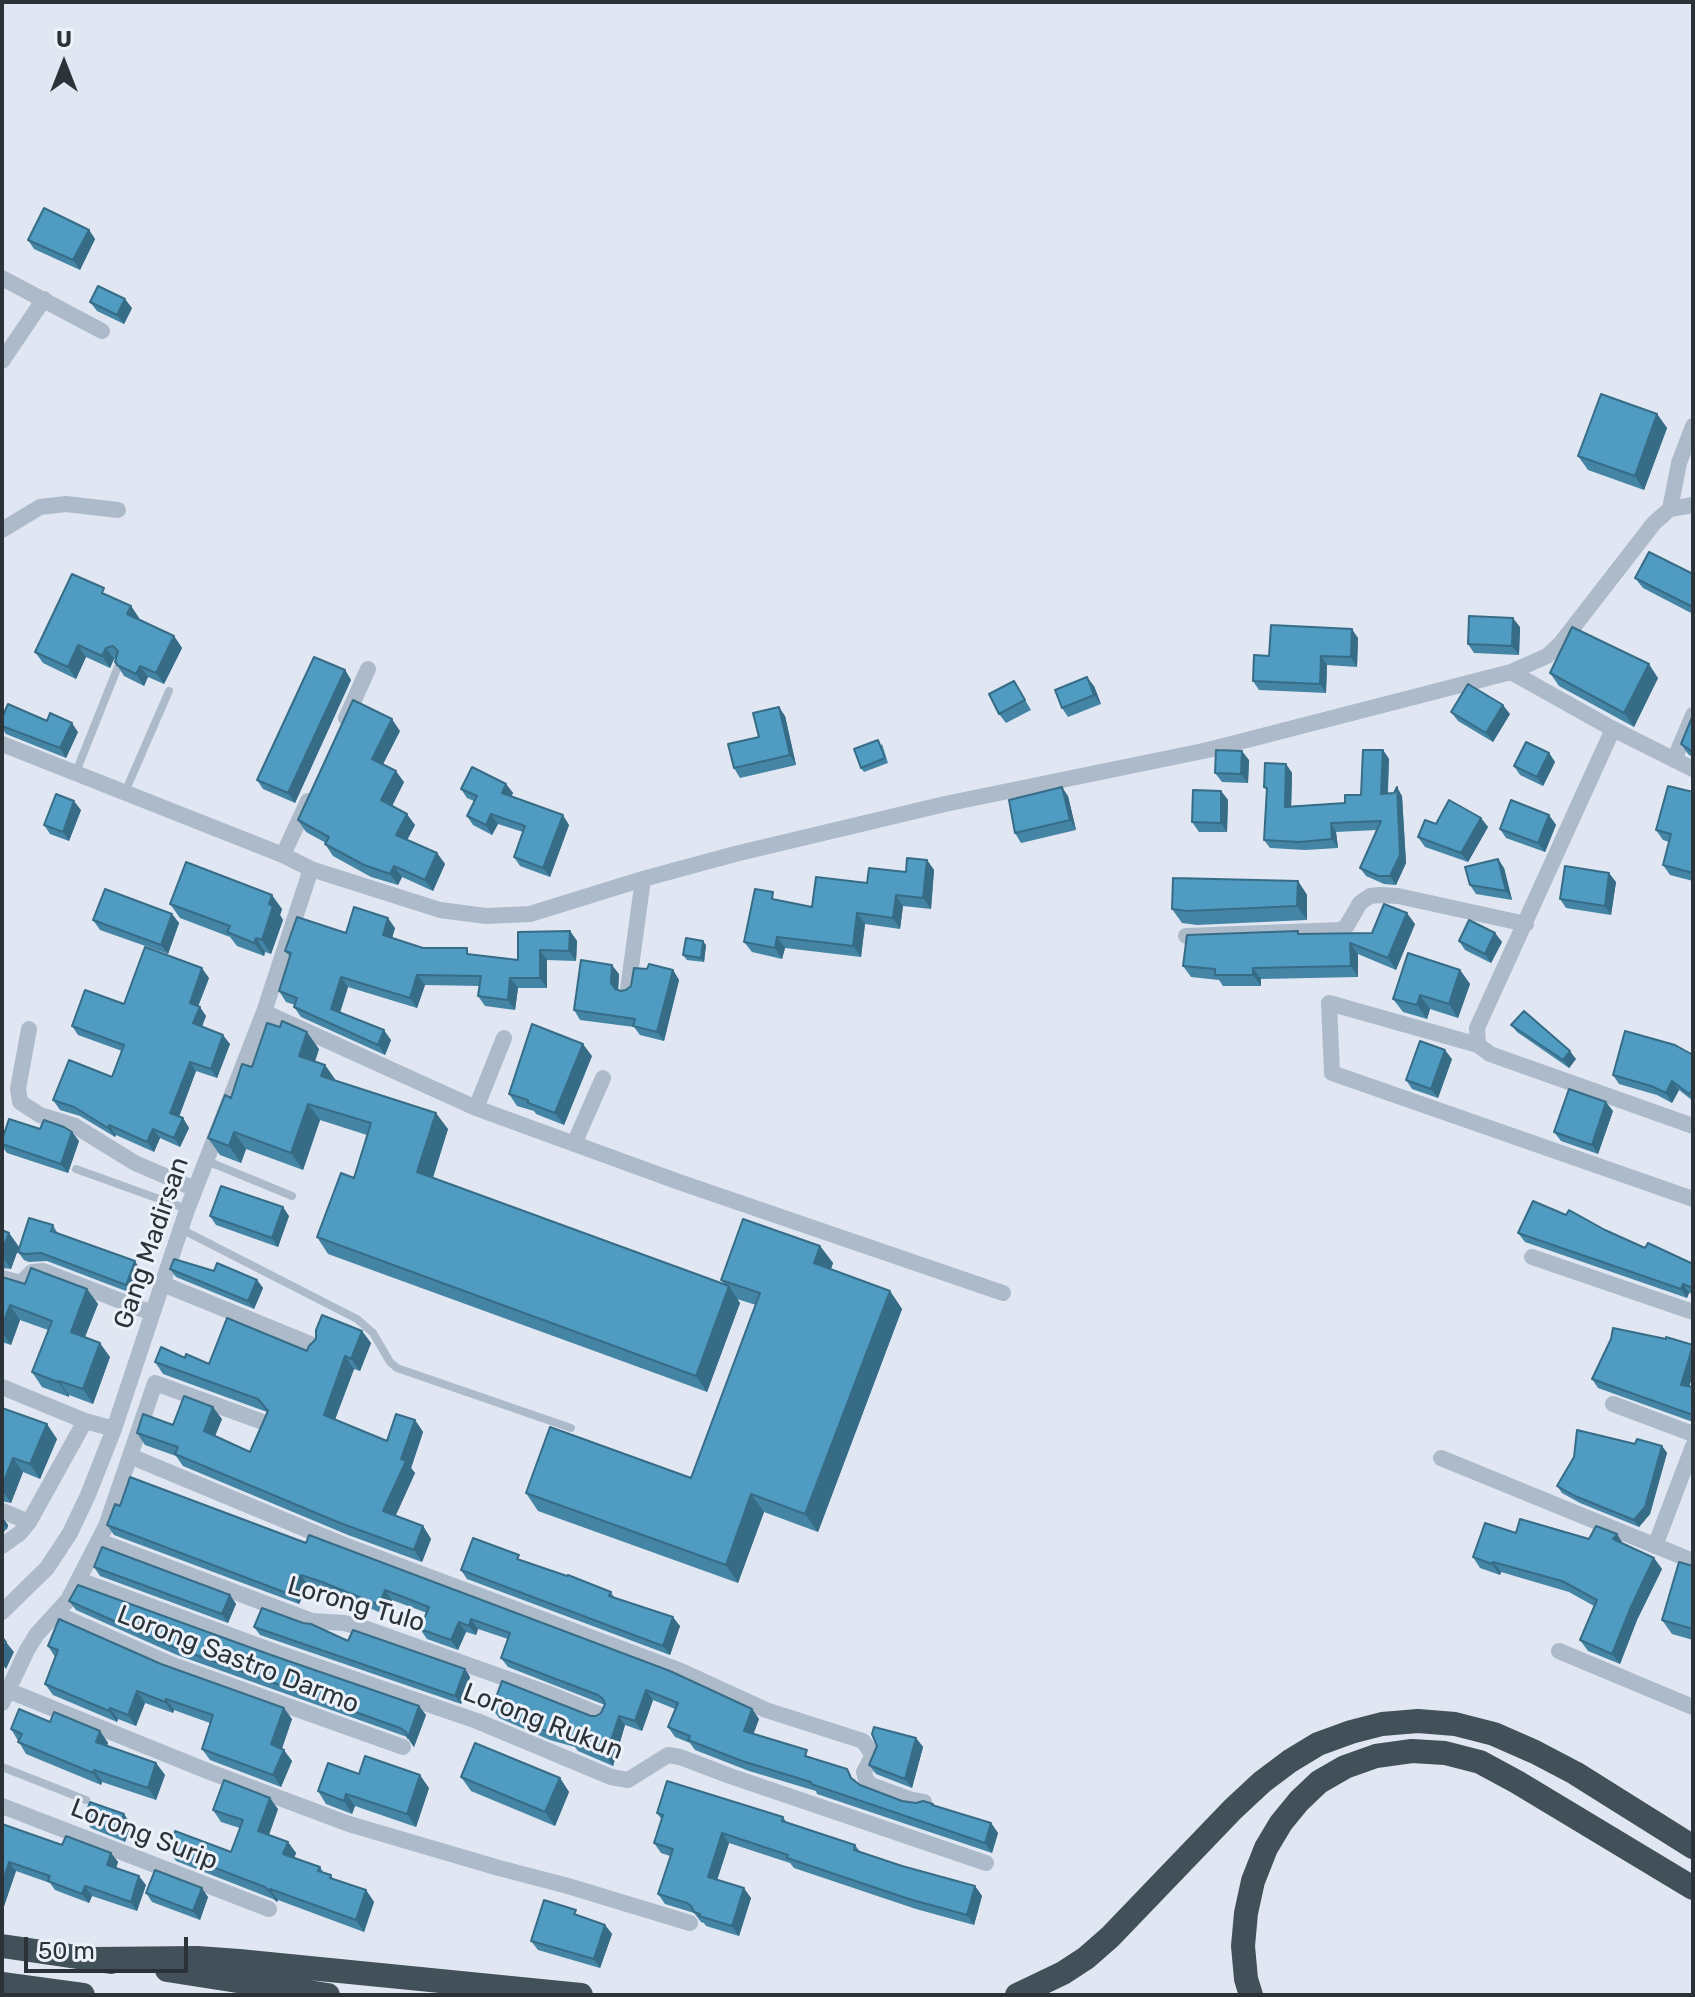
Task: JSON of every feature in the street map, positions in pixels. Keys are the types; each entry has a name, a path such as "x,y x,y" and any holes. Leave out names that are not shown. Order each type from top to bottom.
{"highway":[{"path":"1017,1995 1063,1973 1098,1947 1233,1809 1290,1761 1318,1744 1382,1724 1418,1721 1455,1724 1494,1734 1575,1773 1693,1847"},
{"path":"1251,1995 1243,1946 1246,1913 1253,1881 1266,1848 1281,1823 1319,1782 1345,1767 1376,1756 1412,1751 1445,1753 1480,1762 1693,1888"},
{"path":"2,1946 328,1995"},
{"path":"95,1959 197,1958 239,1961 581,1995"},
{"path":"2,1984 83,1995"}],"street":[{"path":"2,278 102,331"},
{"path":"2,361 44,299"},
{"path":"2,744 283,855 311,869 440,910 486,916 530,914 735,854 945,804 1208,750 1511,672 1547,656 1561,643 1644,535 1670,509 1679,463 1693,426"},
{"path":"2,530 40,507 66,504 118,510"},
{"path":"1670,509 1693,505"},
{"path":"342,726 368,669"},
{"path":"1511,672 1693,769"},
{"path":"1674,760 1693,715"},
{"path":"1478,1045 1477,1028 1613,729"},
{"path":"283,855 316,783"},
{"name":"Gang Madirsan","path":"2,1612 47,1568 70,1533 88,1495 114,1429 187,1210 264,1012 311,869"},
{"path":"628,989 643,879"},
{"path":"1186,936 1340,930 1346,927 1360,903 1370,896 1380,895 1398,896 1526,924"},
{"path":"1693,1126 1490,1054 1478,1045 1329,1003 1332,1073 1693,1199"},
{"path":"264,1012 476,1108 679,1182 1003,1293"},
{"path":"29,1029 18,1089 20,1102 40,1115 75,1126 135,1163 195,1189"},
{"path":"476,1108 504,1038"},
{"path":"574,1144 603,1078"},
{"path":"1532,1257 1693,1312"},
{"path":"2,1278 21,1283 32,1272 43,1271 152,1313"},
{"path":"163,1284 315,1346"},
{"path":"131,1374 263,1422"},
{"path":"155,1383 99,1541 68,1600 37,1634 27,1650 5,1697 349,1824 690,1923"},
{"path":"2,1387 85,1421 114,1429"},
{"path":"1613,1404 1693,1434"},
{"path":"2,1546 29,1522 85,1421"},
{"path":"1655,1546 1693,1446"},
{"path":"130,1456 344,1545 681,1671 766,1710 863,1741 873,1755 864,1772 866,1780 871,1785 924,1802"},
{"path":"1441,1458 1693,1561"},
{"path":"2,1511 29,1522"},
{"name":"Lorong Tulo","path":"99,1541 312,1621 344,1623 367,1629 601,1715"},
{"name":"Lorong Rukun","path":"79,1580 477,1721 611,1777 628,1780 668,1755 680,1757 986,1863"},
{"name":"Lorong Sastro Darmo","path":"57,1614 173,1665 403,1747"},
{"path":"1559,1651 1693,1707"},
{"name":"Lorong Surip","path":"2,1806 269,1909"}],"lane":[{"path":"75,773 119,664"},
{"path":"124,792 169,691"},
{"path":"206,1160 292,1196"},
{"path":"76,1169 187,1210"},
{"path":"181,1229 357,1319 373,1333 397,1368 571,1428"},
{"path":"2,1767 86,1800"}],"building":[{"path":"44,208 89,230 73,260 28,240"},
{"path":"98,286 125,299 117,315 90,302"},
{"path":"1601,394 1657,414 1635,476 1578,456"},
{"path":"1649,552 1693,574 1693,607 1635,578"},
{"path":"72,574 104,588 102,593 131,606 127,614 174,636 156,673 140,666 136,674 117,665 118,651 113,646 106,648 102,656 78,645 68,667 35,652"},
{"path":"1469,616 1513,618 1512,646 1468,644"},
{"path":"1271,625 1352,629 1351,657 1321,656 1320,684 1253,681 1254,655 1269,656"},
{"path":"1572,627 1649,664 1624,713 1550,673"},
{"path":"314,657 345,670 288,793 257,780"},
{"path":"1087,677 1094,695 1062,708 1055,690"},
{"path":"1014,681 1025,700 999,714 989,694"},
{"path":"1468,684 1503,705 1486,733 1451,712"},
{"path":"353,700 392,719 372,759 396,771 381,800 407,814 396,835 437,853 425,880 394,866 390,874 364,865 325,844 329,837 298,820"},
{"path":"8,704 47,721 50,713 72,723 60,748 2,726"},
{"path":"779,707 790,755 734,768 728,744 759,737 753,713"},
{"path":"1693,715 1693,752 1681,744"},
{"path":"878,740 885,758 861,768 854,749"},
{"path":"1526,742 1549,753 1537,777 1514,766"},
{"path":"1216,750 1242,751 1241,774 1215,773"},
{"path":"1363,750 1383,750 1381,794 1394,793 1397,787 1400,855 1390,876 1378,876 1360,868 1381,821 1331,823 1332,839 1299,842 1264,840 1265,763 1286,764 1285,807 1345,803 1345,795 1361,795"},
{"path":"472,767 506,784 502,793 563,815 543,868 514,857 525,826 491,814 486,825 467,816 477,796 461,789"},
{"path":"1668,786 1693,792 1693,873 1663,865 1671,834 1656,830"},
{"path":"1062,787 1070,820 1015,833 1009,800"},
{"path":"1193,790 1221,791 1221,823 1192,822"},
{"path":"56,794 74,801 63,832 44,825"},
{"path":"1449,800 1481,818 1461,853 1418,837 1425,820 1436,824"},
{"path":"1511,800 1549,815 1538,843 1500,829"},
{"path":"907,858 927,860 923,898 896,895 893,918 857,913 853,946 777,937 775,948 744,942 755,889 773,892 772,899 812,907 816,877 867,883 869,868 906,872"},
{"path":"1498,859 1506,891 1470,885 1465,867"},
{"path":"186,862 272,895 269,904 273,906 262,940 256,938 254,943 227,932 230,926 170,904"},
{"path":"1565,866 1609,873 1605,906 1560,899"},
{"path":"1173,878 1298,881 1297,906 1172,909"},
{"path":"105,889 172,914 161,945 93,920"},
{"path":"1384,904 1407,913 1388,958 1350,943 1351,966 1253,968 1253,975 1215,975 1215,969 1183,966 1187,935 1298,931 1298,934 1372,933"},
{"path":"354,907 388,918 383,935 423,948 467,948 467,954 518,960 518,932 570,931 569,951 540,950 540,978 510,978 508,1000 478,996 481,976 417,975 410,998 341,977 331,1009 384,1030 378,1045 294,1007 297,998 279,991 291,953 285,951 297,917 346,933"},
{"path":"1469,920 1495,933 1485,954 1459,941"},
{"path":"686,938 703,941 701,958 683,955"},
{"path":"145,947 202,968 190,1003 200,1007 193,1023 223,1035 211,1069 190,1062 170,1113 183,1118 174,1138 153,1129 147,1142 109,1125 108,1128 74,1107 53,1100 69,1060 112,1077 124,1045 72,1026 85,990 124,1004"},
{"path":"1408,953 1460,970 1449,1004 1420,995 1417,1005 1393,999"},
{"path":"581,960 612,965 611,983 621,991 631,986 634,968 647,969 649,964 673,970 657,1032 633,1026 635,1019 574,1010"},
{"path":"1524,1011 1570,1051 1563,1060 1511,1025"},
{"path":"282,1021 307,1032 299,1056 325,1065 321,1076 436,1113 417,1172 729,1286 696,1376 317,1237 341,1173 354,1178 371,1123 308,1104 291,1153 234,1132 229,1146 208,1138 225,1095 231,1098 242,1064 252,1067 267,1023 280,1027"},
{"path":"532,1024 583,1044 555,1113 509,1094"},
{"path":"1625,1031 1675,1045 1693,1055 1693,1089 1689,1094 1672,1081 1666,1093 1613,1075"},
{"path":"1420,1041 1445,1050 1431,1089 1406,1080"},
{"path":"1569,1089 1606,1102 1592,1145 1554,1132"},
{"path":"9,1119 40,1129 44,1120 72,1132 61,1164 2,1144"},
{"path":"221,1186 283,1207 272,1238 210,1216"},
{"path":"1533,1201 1566,1215 1569,1210 1645,1248 1648,1243 1693,1264 1693,1288 1683,1284 1681,1289 1518,1233"},
{"path":"29,1218 53,1225 51,1231 135,1261 126,1285 41,1253 18,1252"},
{"path":"743,1219 820,1246 814,1263 890,1291 805,1514 751,1494 726,1565 526,1493 550,1427 691,1478 760,1293 721,1280"},
{"path":"2,1230 9,1233 2,1251"},
{"path":"174,1259 214,1271 217,1263 257,1280 248,1301 170,1269"},
{"path":"31,1268 87,1289 71,1332 100,1343 83,1389 32,1372 52,1321 10,1305 2,1326 2,1277 25,1284"},
{"path":"322,1315 362,1331 351,1359 345,1356 324,1415 387,1441 396,1414 415,1420 401,1459 406,1461 383,1511 423,1526 414,1550 340,1523 175,1454 178,1447 137,1433 143,1414 173,1425 184,1396 213,1407 204,1431 250,1452 268,1411 258,1399 155,1362 161,1347 209,1364 227,1318 307,1351 316,1339"},
{"path":"1613,1328 1693,1345 1681,1385 1693,1387 1693,1415 1592,1379"},
{"path":"2,1408 47,1424 30,1464 13,1458 2,1486"},
{"path":"1577,1430 1635,1444 1637,1439 1662,1446 1645,1507 1634,1520 1557,1486 1574,1457"},
{"path":"130,1477 306,1543 309,1535 670,1671 752,1709 744,1731 807,1750 805,1756 847,1769 851,1778 860,1785 902,1801 923,1801 991,1823 985,1843 688,1740 690,1736 668,1727 678,1703 646,1690 635,1721 619,1716 606,1756 572,1739 543,1730 492,1708 502,1681 591,1716 601,1713 605,1704 603,1699 501,1658 510,1633 471,1619 469,1626 459,1622 451,1640 420,1629 429,1607 385,1590 379,1605 301,1575 292,1595 107,1525 115,1504 120,1506"},
{"path":"1520,1519 1589,1539 1596,1526 1617,1534 1613,1539 1654,1558 1612,1654 1580,1640 1597,1600 1562,1581 1473,1557 1485,1523 1516,1533"},
{"path":"473,1538 519,1555 517,1559 611,1592 609,1596 673,1617 663,1646 461,1570"},
{"path":"102,1547 230,1595 222,1614 94,1567"},
{"path":"1679,1562 1693,1566 1693,1629 1662,1620"},
{"path":"78,1585 419,1706 408,1738 400,1728 171,1646 69,1601"},
{"path":"262,1608 311,1624 348,1641 353,1630 465,1669 455,1696 254,1627"},
{"path":"59,1619 161,1664 284,1708 271,1744 284,1750 273,1775 202,1749 213,1715 137,1691 128,1715 110,1708 109,1711 45,1684 58,1650 48,1646"},
{"path":"19,1709 50,1722 54,1712 100,1731 96,1742 156,1763 148,1788 94,1770 93,1773 18,1742 22,1734 11,1729"},
{"path":"874,1727 916,1738 905,1779 869,1765 877,1746 872,1734"},
{"path":"475,1743 560,1778 545,1812 461,1777"},
{"path":"365,1756 420,1775 407,1814 346,1794 344,1801 318,1791 328,1763 359,1774"},
{"path":"224,1780 270,1798 258,1831 288,1842 283,1854 320,1867 318,1871 331,1875 330,1878 366,1890 356,1920 269,1891 168,1850 175,1831 231,1852 243,1820 213,1810"},
{"path":"667,1781 783,1817 782,1821 855,1845 854,1850 975,1886 967,1915 909,1899 722,1833 708,1877 744,1888 732,1926 699,1916 687,1903 658,1894 673,1849 654,1843 663,1815 657,1813"},
{"path":"90,1802 124,1814 118,1832 84,1819"},
{"path":"2,1824 62,1845 66,1836 111,1853 107,1865 139,1876 131,1902 85,1886 82,1894 48,1881 50,1876 9,1862 2,1884"},
{"path":"155,1870 202,1888 193,1911 146,1893"},
{"path":"544,1900 576,1910 574,1914 605,1925 594,1959 531,1941"}]}
